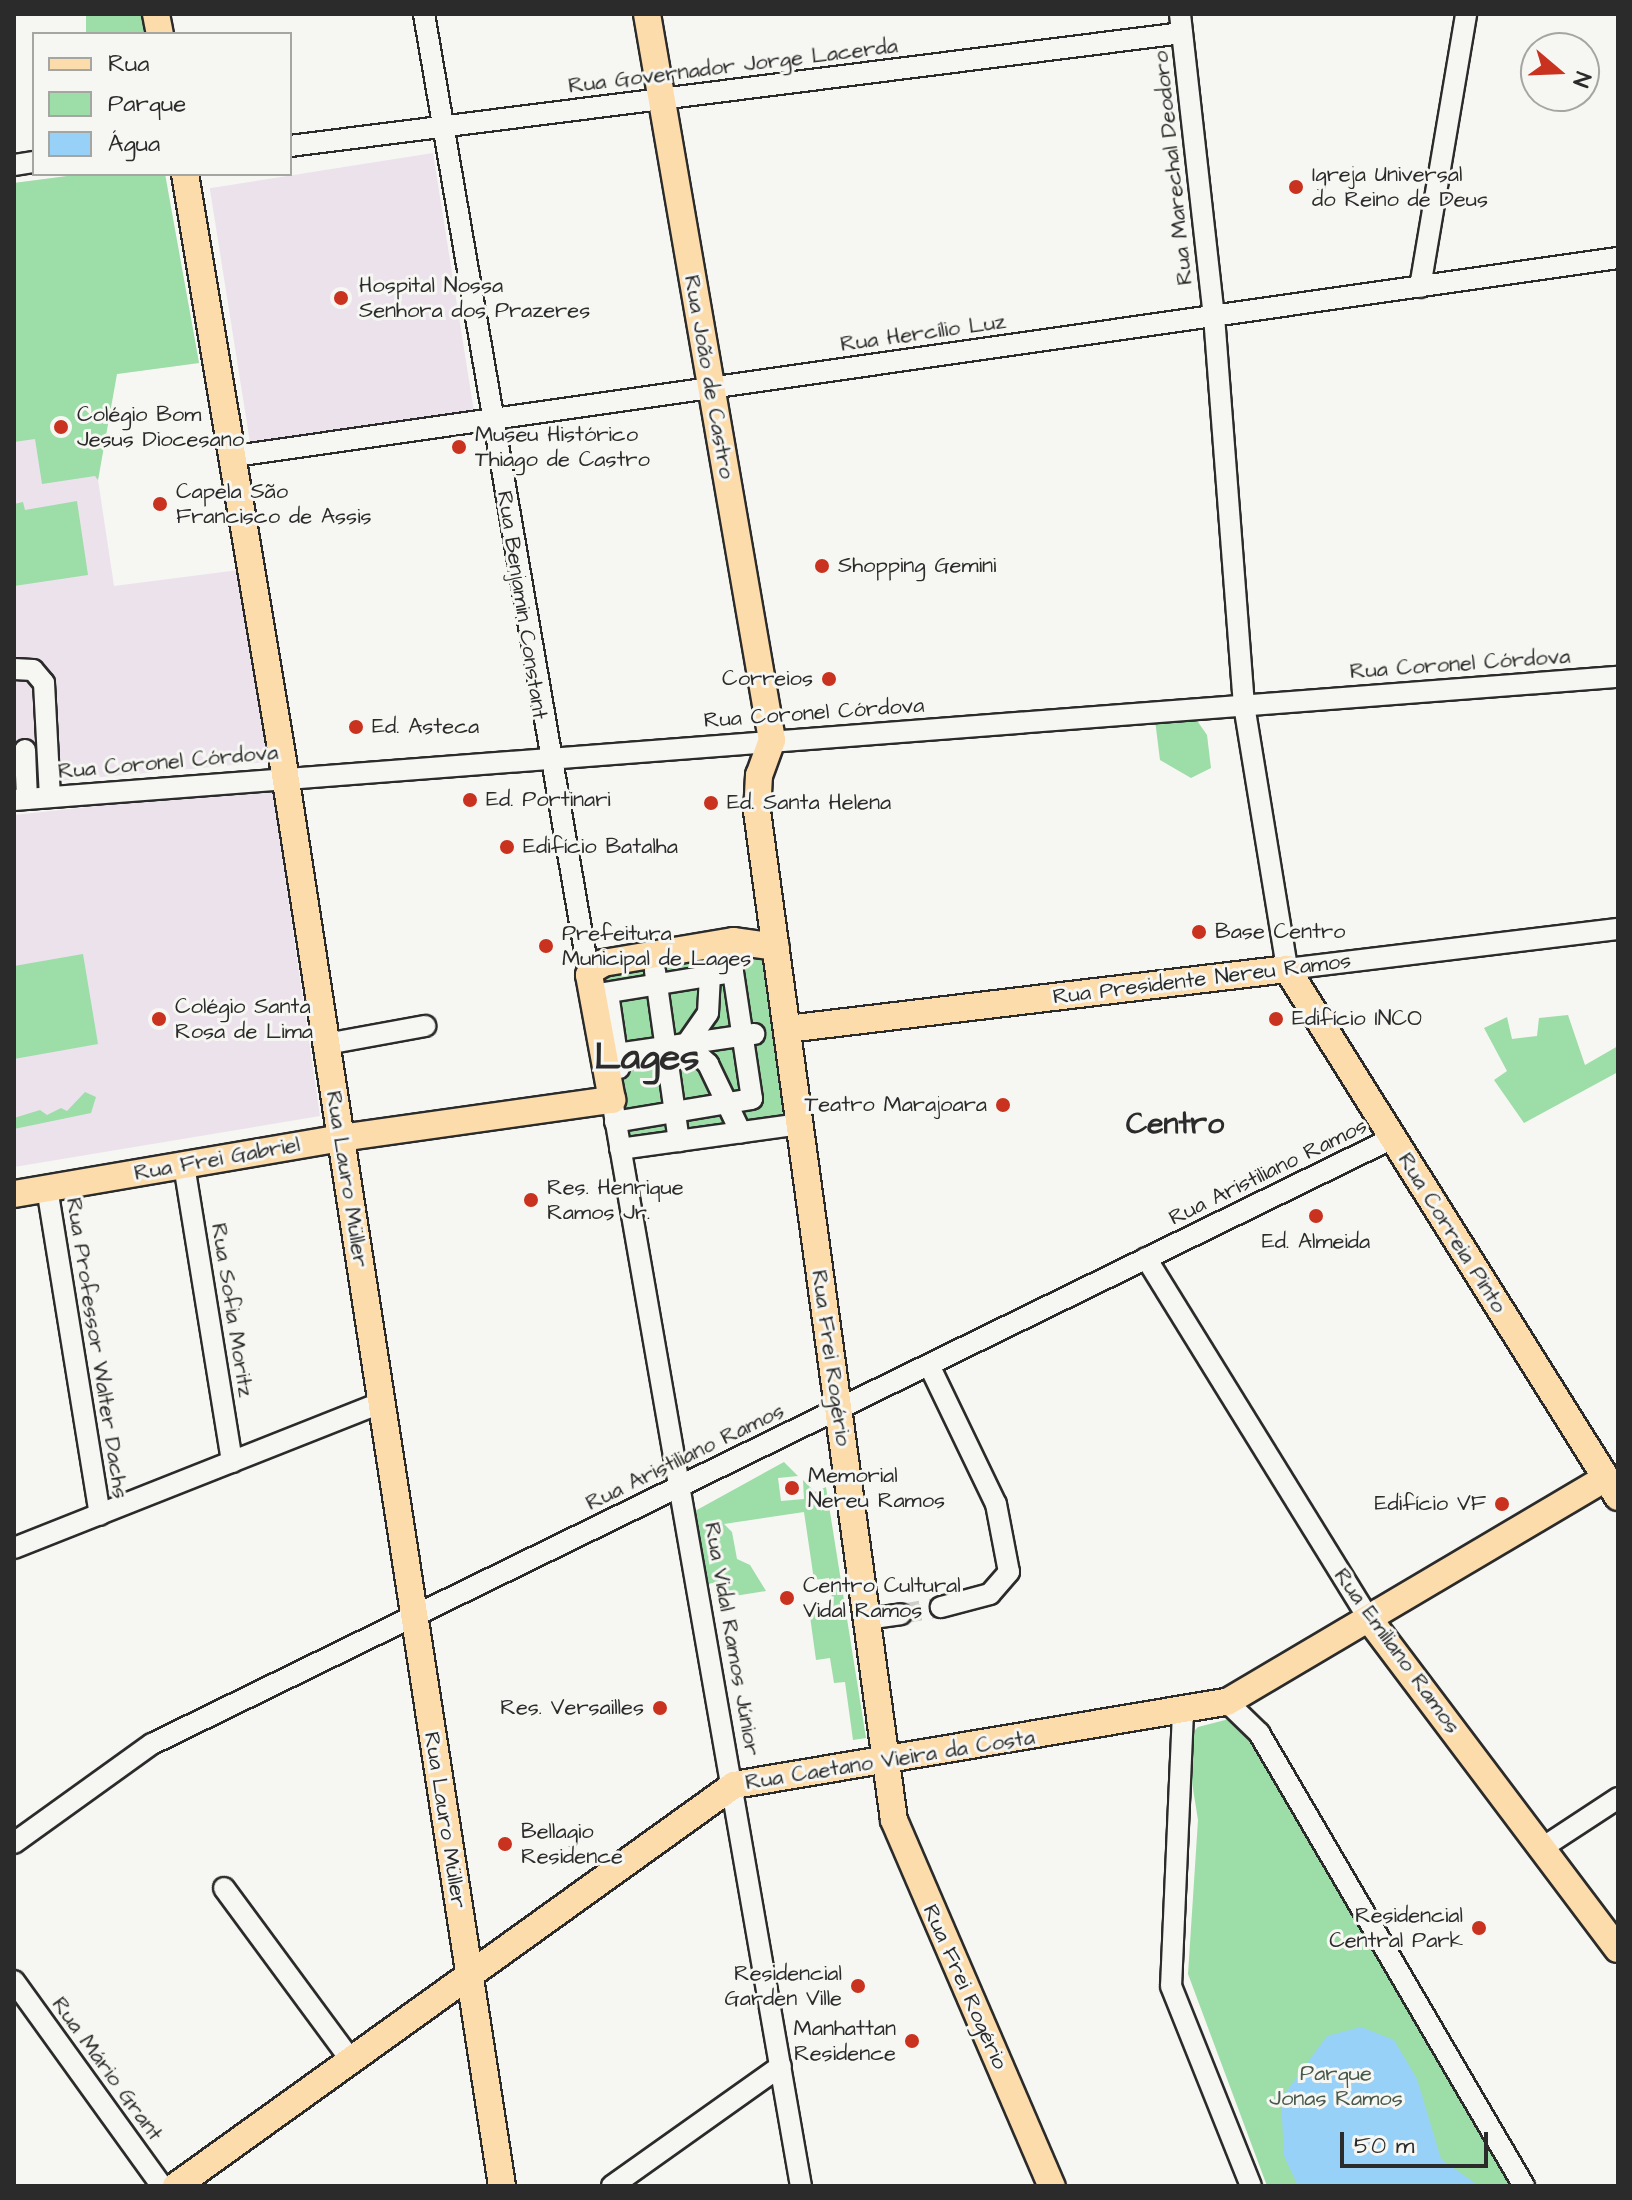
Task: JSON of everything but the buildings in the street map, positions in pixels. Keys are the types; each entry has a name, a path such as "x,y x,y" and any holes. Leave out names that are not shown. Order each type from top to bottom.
{"main road":[{"name":"Rua João de Castro","path":"647,14 772,740"},
{"name":"Rua Lauro Müller","path":"185,176 235,456 502,2186"},
{"name":"Rua Frei Rogério","path":"772,740 757,792 885,1762 898,1833 1052,2186"},
{"path":"598,982 652,955 719,943 776,947"},
{"name":"Rua Presidente Nereu Ramos","path":"787,1029 1287,969"},
{"name":"Rua Correia Pinto","path":"1287,969 1614,1482"},
{"name":"Rua Benjamin Constant","path":"598,982 618,1114"},
{"name":"Rua Frei Gabriel","path":"14,1194 340,1138 618,1114"},
{"name":"Rua Caetano Vieira da Costa","path":"176,2186 734,1785 1183,1712 1227,1702 1614,1482"},
{"name":"Rua Emiliano Ramos","path":"1369,1619 1618,1949"}],"street":[{"name":"Rua Benjamin Constant","path":"424,14 547,757 598,982"},
{"path":"1420,287 1466,14"},
{"name":"Rua Governador Jorge Lacerda","path":"292,146 662,99 1181,24"},
{"name":"Rua Marechal Deodoro","path":"1181,24 1214,316 1244,705 1287,969"},
{"name":"Rua Hercílio Luz","path":"235,456 1618,258"},
{"path":"14,669 33,670 44,683 50,797"},
{"name":"Rua Coronel Córdova","path":"21,799 285,776 1618,677"},
{"path":"21,799 19,750 47,749"},
{"name":"Rua Presidente Nereu Ramos","path":"1287,969 1618,929"},
{"path":"676,1046 708,1013 710,975 719,943"},
{"path":"652,955 657,985 676,1046 675,1112 679,1141"},
{"path":"598,982 634,988 740,971 758,1098 651,1116 618,1114"},
{"path":"598,982 634,988"},
{"path":"326,1044 425,1026"},
{"path":"610,1055 749,1034"},
{"path":"676,1046 708,1064 741,1133"},
{"name":"Rua Vidal Ramos Júnior","path":"618,1114 627,1148 680,1486 801,2186"},
{"path":"627,1148 651,1116"},
{"path":"627,1148 800,1124"},
{"name":"Rua Aristiliano Ramos","path":"14,1843 152,1744 1393,1138"},
{"name":"Rua Sofia Moritz","path":"184,1165 232,1462"},
{"name":"Rua Professor Walter Dachs","path":"47,1188 100,1515"},
{"name":"Rua Emiliano Ramos","path":"1146,1258 1369,1619"},
{"path":"929,1365 996,1504 1009,1572 990,1594 941,1607"},
{"path":"14,1548 381,1403"},
{"path":"867,1619 901,1614"},
{"path":"1227,1702 1259,1733 1524,2186"},
{"path":"1183,1712 1171,1986 1251,2186"},
{"path":"1542,1848 1618,1798"},
{"path":"224,1888 351,2060"},
{"name":"Rua Mário Grant","path":"14,1981 162,2186"},
{"path":"612,2186 781,2066"}],"shaded area":[{"name":"Hospital Nossa Senhora dos Prazeres","path":"433,153 474,412 251,447 210,188"},
{"name":"Colégio Bom Jesus Diocesano","path":"68,176 165,176 199,363 116,374 98,480 114,586 239,570 268,762 14,785 14,183"},
{"name":"Colégio Santa Rosa de Lima","path":"272,787 320,1116 14,1167 14,815"}],"green space":[{"path":"86,14 144,14 144,32 86,32"},
{"path":"68,176 165,176 199,363 117,374 98,480 95,476 42,484 35,439 14,442 14,183"},
{"path":"77,501 88,575 14,586 14,504 23,502 25,510"},
{"path":"1189,709 1207,735 1211,768 1191,778 1160,760 1154,712"},
{"path":"776,947 801,1124 618,1150 593,973"},
{"path":"83,954 98,1044 14,1059 14,966"},
{"path":"1568,1015 1585,1065 1618,1046 1618,1072 1524,1123 1494,1080 1507,1071 1484,1028 1507,1017 1512,1039 1537,1036 1539,1018"},
{"path":"85,1092 96,1097 91,1113 14,1129 14,1118 40,1110 47,1115 61,1108 67,1111"},
{"path":"784,1462 798,1476 778,1478 781,1501 804,1499 803,1480 815,1492 826,1487 866,1738 853,1740 845,1682 834,1683 830,1658 816,1660 809,1609 833,1605 829,1578 814,1580 804,1512 724,1524 732,1532 737,1559 750,1565 766,1591 722,1598 717,1582 708,1584 695,1511"},
{"name":"Parque Jonas Ramos","path":"1233,1718 1270,1767 1511,2186 1267,2186 1188,1974 1198,1820 1189,1764 1191,1734 1198,1727"}],"water":[{"path":"1361,2027 1394,2040 1417,2079 1441,2159 1479,2186 1298,2186 1284,2156 1281,2099 1327,2036"}],"tunnel":[{"path":"901,1614 941,1607"}],"place":[{"name":"Igreja Universal do Reino de Deus","path":"1296,187"},
{"name":"Hospital Nossa Senhora dos Prazeres","path":"341,298"},
{"name":"Colégio Bom Jesus Diocesano","path":"61,427"},
{"name":"Museu Histórico Thiago de Castro","path":"459,447"},
{"name":"Capela São Francisco de Assis","path":"160,504"},
{"name":"Shopping Gemini","path":"822,566"},
{"name":"Correios","path":"829,679"},
{"name":"Ed. Asteca","path":"356,727"},
{"name":"Ed. Portinari","path":"470,800"},
{"name":"Ed. Santa Helena","path":"711,803"},
{"name":"Edifício Batalha","path":"507,847"},
{"name":"Base Centro","path":"1199,932"},
{"name":"Prefeitura Municipal de Lages","path":"546,946"},
{"name":"Colégio Santa Rosa de Lima","path":"159,1019"},
{"name":"Edifício INCO","path":"1276,1019"},
{"name":"Teatro Marajoara","path":"1003,1105"},
{"name":"Res. Henrique Ramos Jr.","path":"531,1200"},
{"name":"Ed. Almeida","path":"1316,1216"},
{"name":"Memorial Nereu Ramos","path":"792,1488"},
{"name":"Edifício VF","path":"1502,1504"},
{"name":"Centro Cultural Vidal Ramos","path":"787,1598"},
{"name":"Res. Versailles","path":"660,1708"},
{"name":"Bellagio Residence","path":"505,1844"},
{"name":"Residencial Central Park","path":"1479,1928"},
{"name":"Residencial Garden Ville","path":"858,1986"},
{"name":"Manhattan Residence","path":"912,2041"}],"district":[{"name":"Lages","path":"647,1059"},
{"name":"Centro","path":"1175,1124"}]}
